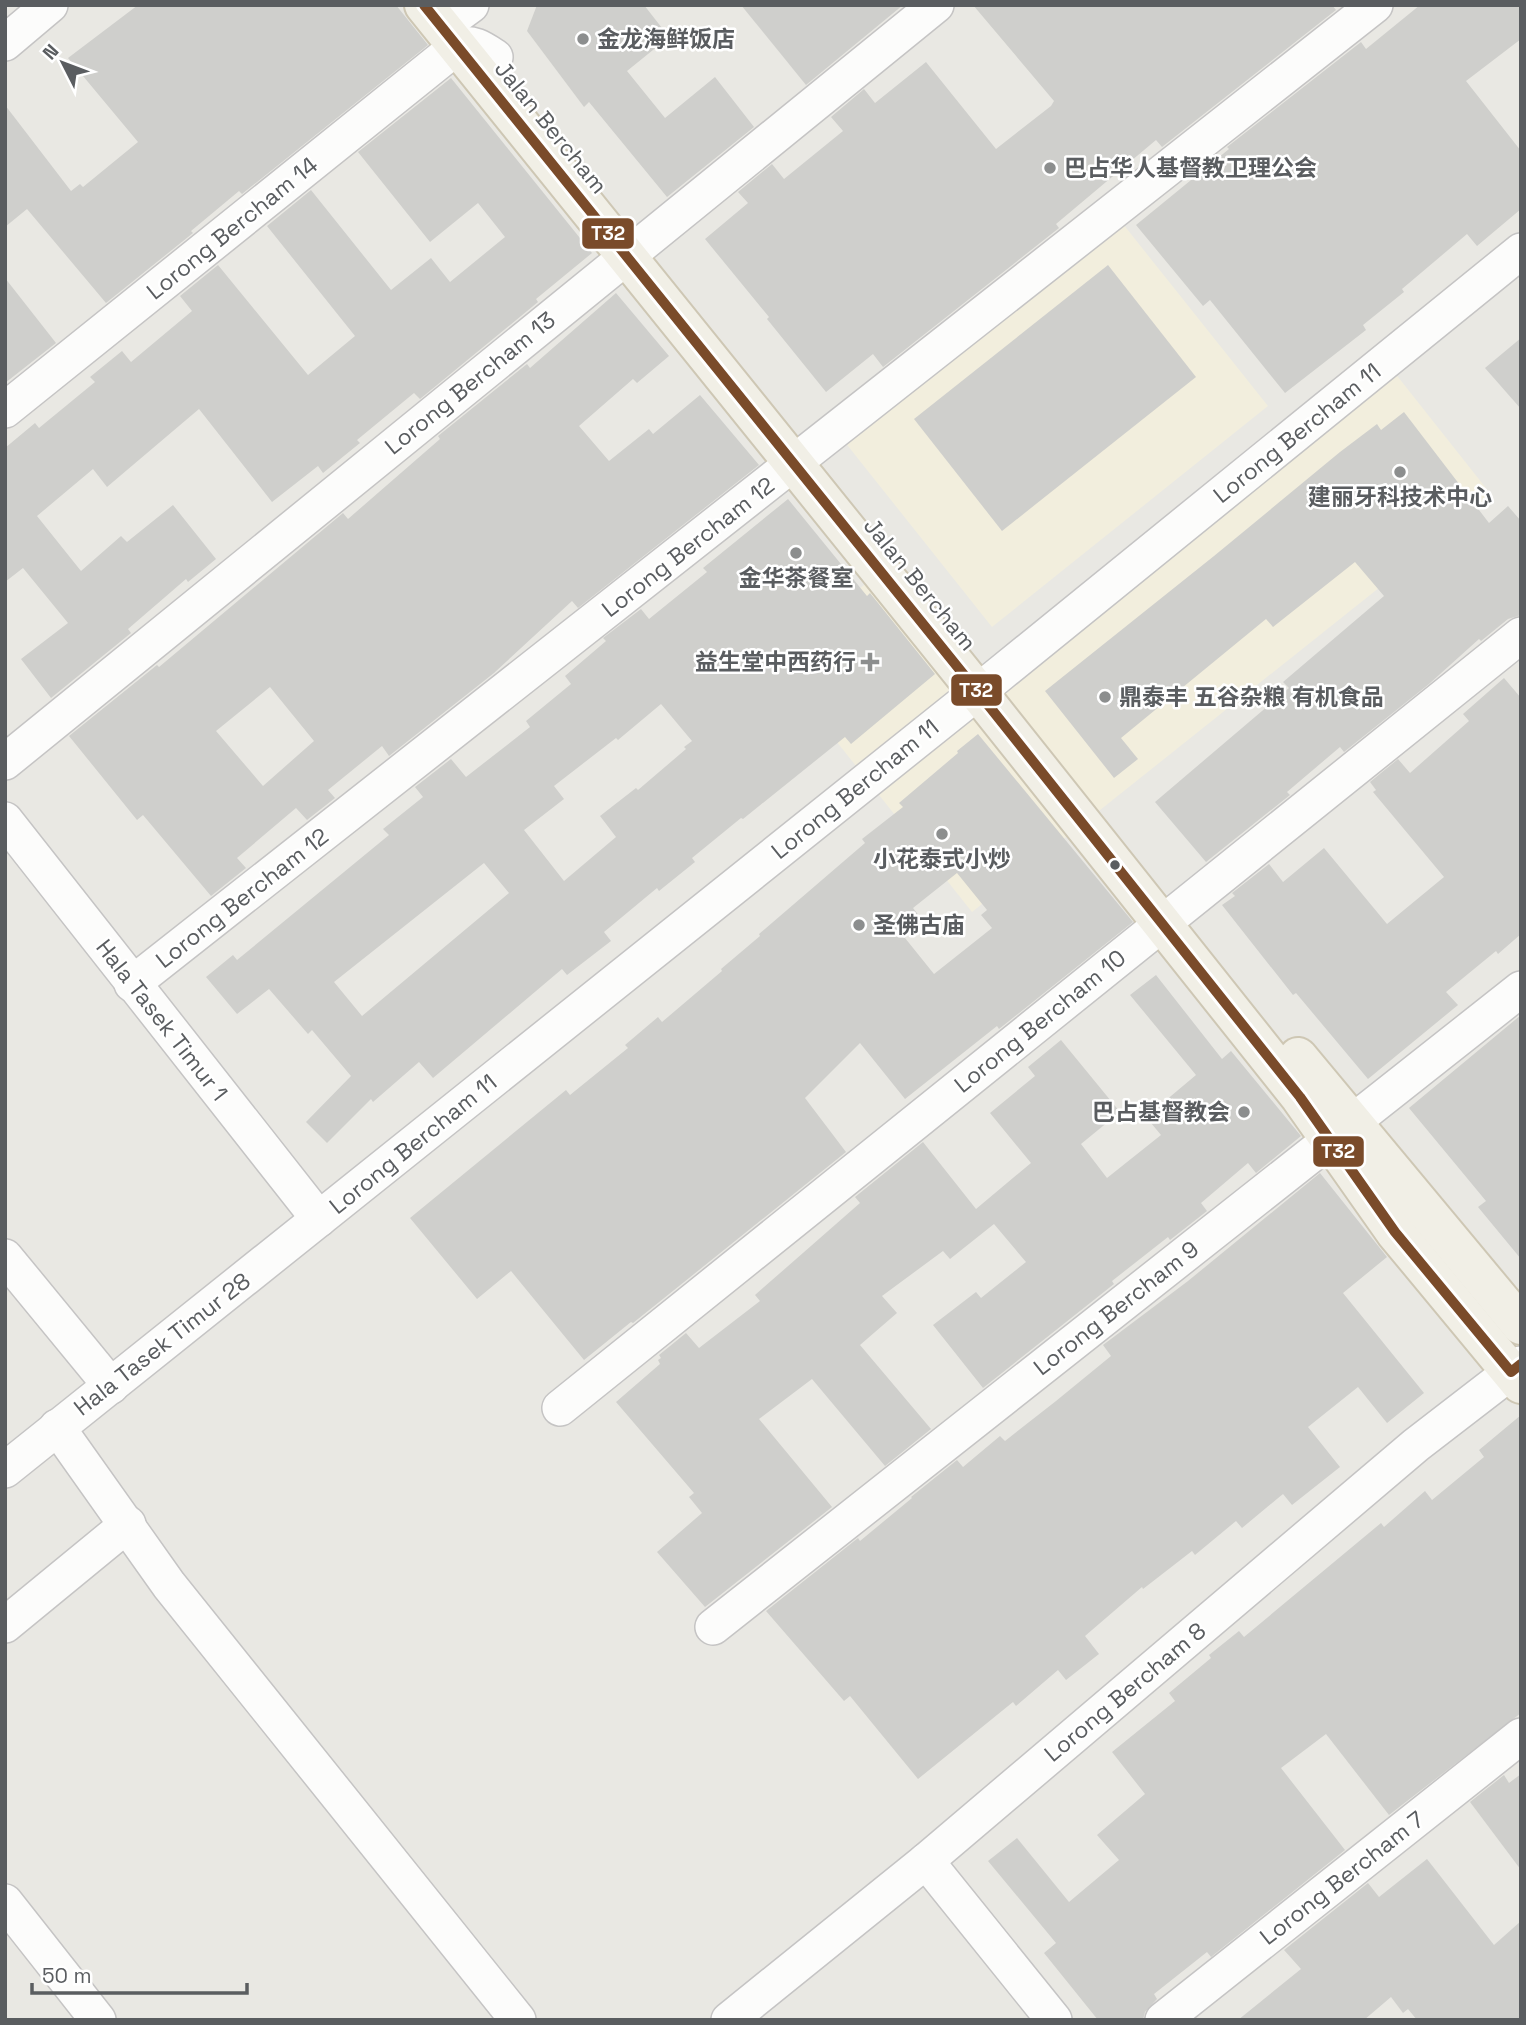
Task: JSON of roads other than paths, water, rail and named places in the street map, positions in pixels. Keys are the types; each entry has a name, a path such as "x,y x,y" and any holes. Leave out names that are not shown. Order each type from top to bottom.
{"main road":[{"name":"Jalan Bercham","path":"449,14 495,57 635,248"},
{"name":"Jalan Bercham","path":"449,14 986,685 1168,918 1341,1130 1521,1325"},
{"name":"Jalan Bercham","path":"1341,1130 1395,1232 1517,1373"}],"street":[{"path":"5,43 50,5"},
{"name":"Lorong Bercham 13","path":"5,762 936,5"},
{"name":"Lorong Bercham 12","path":"132,984 1375,5"},
{"name":"Lorong Bercham 14","path":"5,410 449,14"},
{"name":"Lorong Bercham 11","path":"319,1219 986,685 1521,251"},
{"name":"Lorong Bercham 10","path":"560,1408 1521,635"},
{"name":"Hala Tasek Timur 1","path":"5,820 319,1219"},
{"name":"Lorong Bercham 9","path":"713,1628 1521,989"},
{"name":"Hala Tasek Timur 28","path":"5,1470 319,1219"},
{"path":"5,1257 111,1386"},
{"name":"Lorong Bercham 8","path":"729,2020 926,1861 1416,1445 1517,1373"},
{"path":"57,1427 169,1585 518,2020"},
{"path":"5,1625 128,1524"},
{"name":"Lorong Bercham 7","path":"1163,2020 1521,1736"},
{"path":"926,1861 1054,2020"},
{"path":"5,1902 98,2020"}],"place":[{"name":"金龙海鲜饭店","path":"583,39"},
{"name":"巴占华人基督教卫理公会","path":"1050,168"},
{"name":"建丽牙科技术中心","path":"1400,472"},
{"name":"金华茶餐室","path":"796,553"},
{"name":"益生堂中西药行","path":"870,662"},
{"name":"鼎泰丰 五谷杂粮 有机食品","path":"1105,697"},
{"name":"小花泰式小炒","path":"942,834"},
{"name":"圣佛古庙","path":"859,925"},
{"name":"巴占基督教会","path":"1244,1112"}]}
